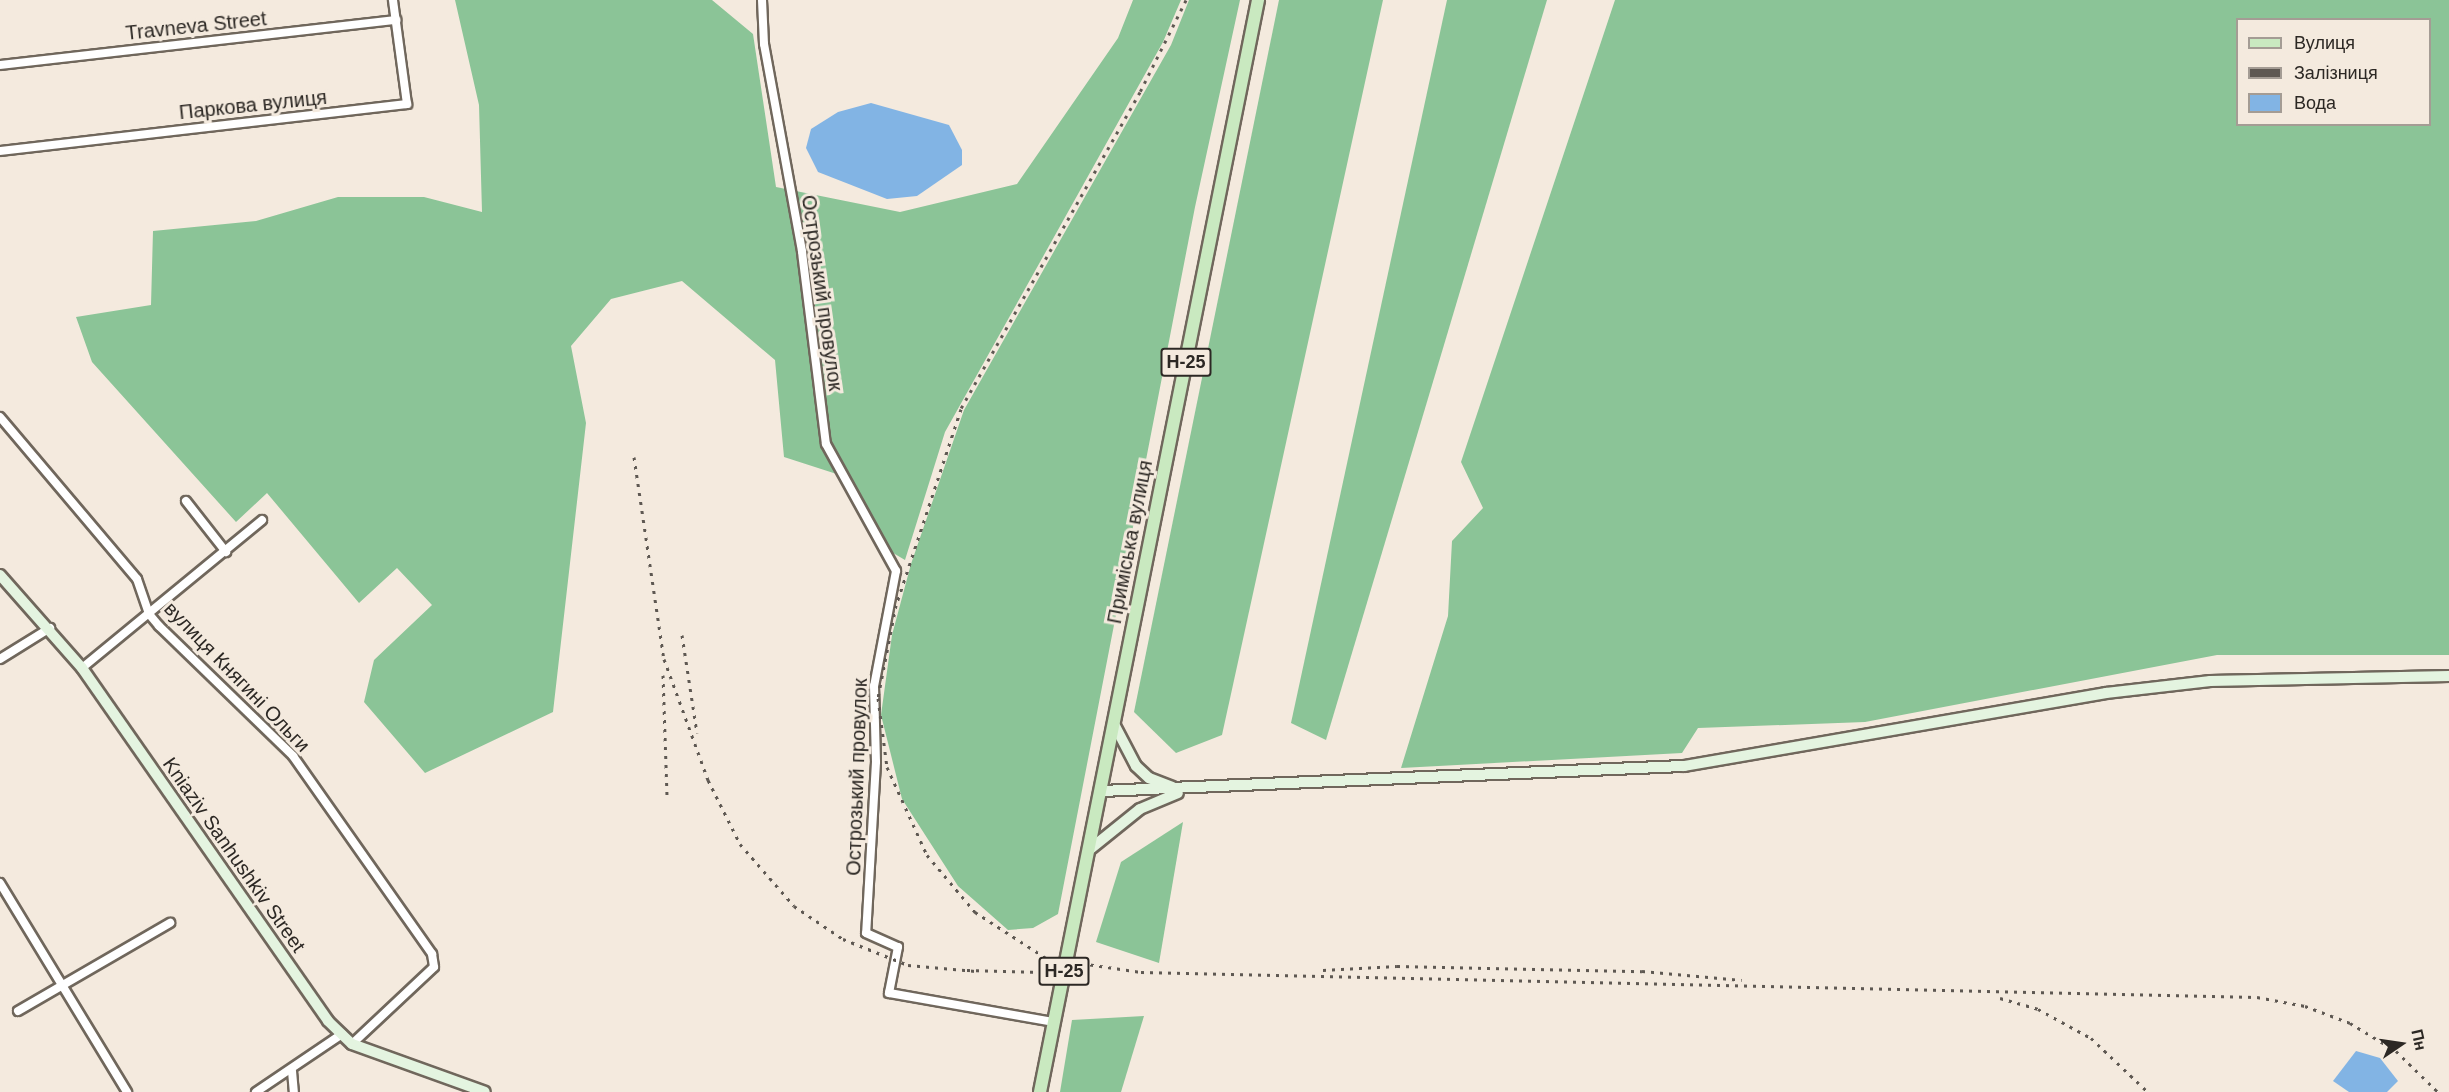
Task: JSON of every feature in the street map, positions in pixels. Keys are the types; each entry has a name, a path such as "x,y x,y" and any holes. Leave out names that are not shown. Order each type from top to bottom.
{"main road":[{"name":"Приміська вулиця","path":"1041,1092 1258,0"},
{"name":"Kniaziv Sanhushkiv Street","path":"0,575 50,628 82,668 328,1021 352,1044 485,1092"},
{"path":"1101,791 1184,790 1684,766 2106,693 2210,681 2449,676"},
{"path":"1114,724 1136,766 1162,785 1184,790"},
{"path":"1089,850 1140,810 1184,790"}],"street":[{"name":"Паркова вулиця","path":"0,151 406,104 393,0"},
{"name":"Острозький провулок","path":"762,0 764,44 802,252 826,444 896,571 874,686 876,762 866,933 898,947 889,993 1054,1022"},
{"name":"Travneva Street","path":"0,65 396,20"},
{"name":"вулиця Княгині Ольги","path":"0,417 137,579 150,614 293,756 432,954 434,967 352,1044"},
{"path":"186,501 226,552"},
{"path":"82,668 226,552 262,520"},
{"path":"0,659 50,628"},
{"path":"0,883 127,1092"},
{"path":"18,1011 170,923"},
{"path":"256,1092 292,1071 342,1034"},
{"path":"292,1071 294,1092"}],"green space":[{"path":"455,0 712,0 753,34 776,187 900,212 1017,184 1118,38 1133,0 1181,0 1163,42 945,432 905,560 888,550 849,478 784,457 775,360 682,281 611,299 571,346 586,423 553,712 425,773 364,702 374,660 432,605 397,568 359,603 267,493 236,522 92,362 76,317 151,305 153,231 256,221 338,197 424,197 482,212 479,105"},
{"path":"1189,0 1240,0 1195,207 1058,914 1033,928 1008,930 958,886 902,799 881,715 892,635 911,564 964,410 1171,45"},
{"path":"1279,0 1383,0 1222,735 1176,753 1134,712"},
{"path":"1447,0 1547,0 1326,740 1291,723"},
{"path":"1615,0 2449,0 2449,655 2217,655 1865,722 1698,728 1682,753 1401,768 1448,616 1452,541 1483,508 1461,462"},
{"path":"1183,822 1159,963 1096,942 1121,862"},
{"path":"1144,1016 1121,1092 1060,1092 1072,1020"}],"water":[{"path":"871,103 949,125 962,150 962,165 917,196 887,199 818,172 806,148 811,129 838,112"},
{"path":"2356,1051 2380,1058 2398,1081 2387,1092 2349,1092 2333,1081"}],"railway":[{"path":"1186,0 1140,92 961,409 896,605 878,698 887,767 927,855 975,912 1046,958 1141,972 2257,997 2305,1006 2350,1023 2396,1051 2438,1092"},
{"path":"634,457 664,659 708,780 740,844 794,906 843,939 908,965 976,971"},
{"path":"682,635 697,733"},
{"path":"663,675 667,796"},
{"path":"1323,970 1397,966 1642,971 1742,980"},
{"path":"967,970 1078,973"},
{"path":"2000,998 2038,1009 2091,1038 2148,1092"}]}
